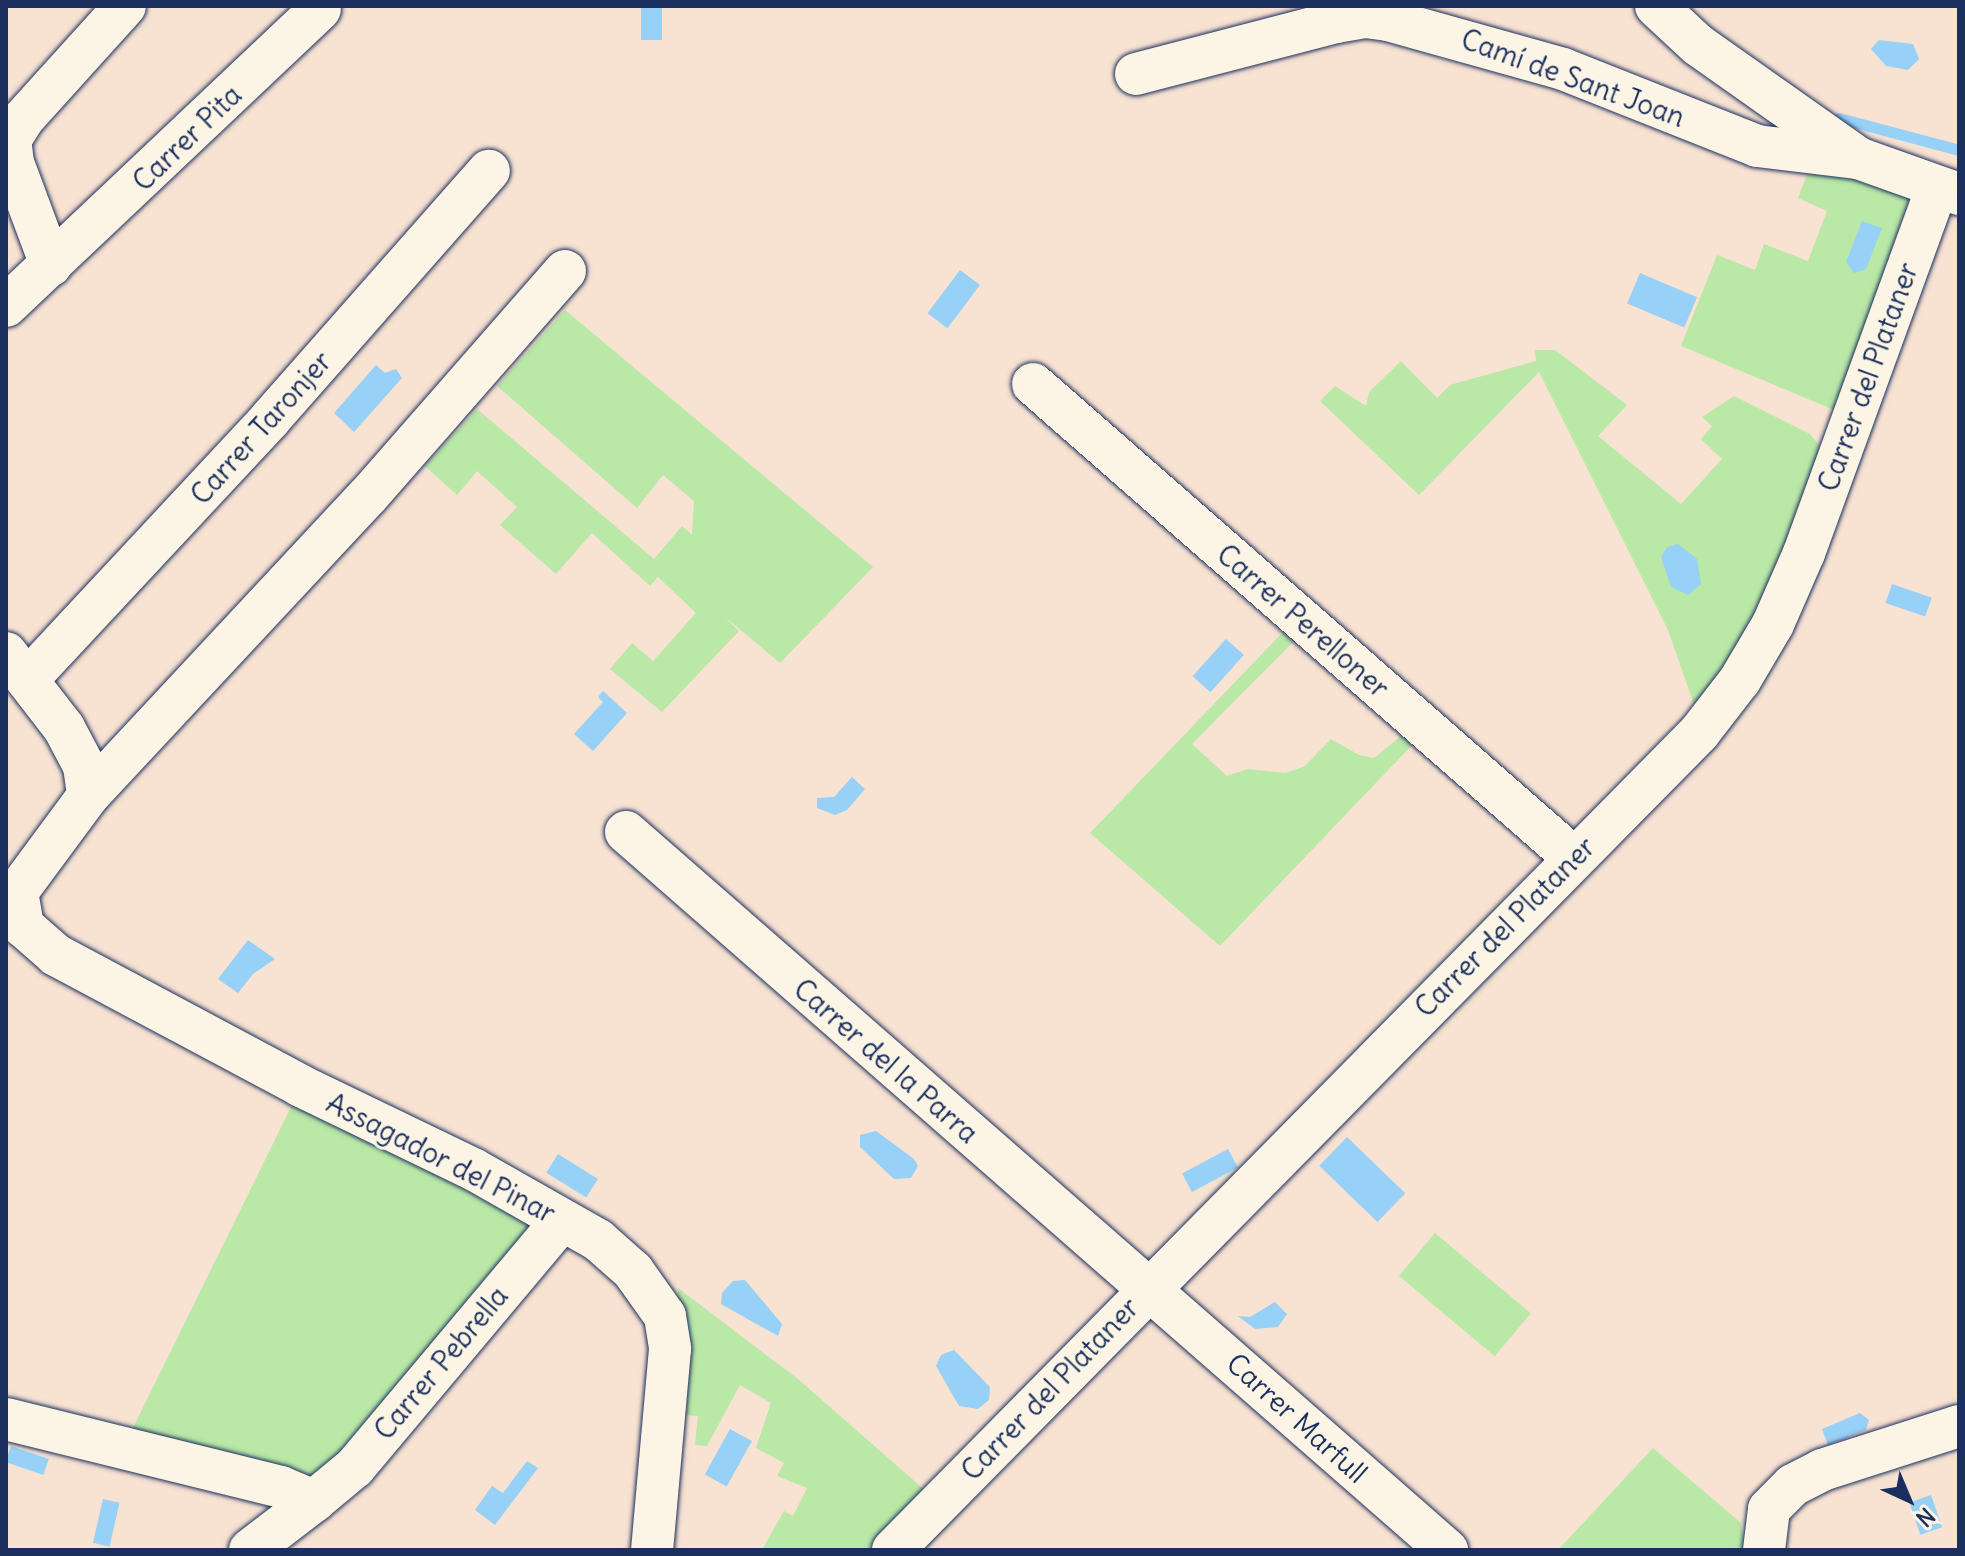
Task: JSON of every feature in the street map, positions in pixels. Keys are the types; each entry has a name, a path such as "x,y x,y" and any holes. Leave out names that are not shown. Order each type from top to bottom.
{"street":[{"path":"51,265 13,163 10,140 23,119 125,6"},
{"path":"1656,6 1698,45 1858,158"},
{"name":"Carrer Pita","path":"6,306 320,9"},
{"name":"Camí de Sant Joan","path":"1136,74 1365,17 1415,25 1563,69 1757,146 1858,158 1948,191"},
{"name":"Carrer Taronjer","path":"16,666 260,430 489,171"},
{"name":"Carrer del Plataner","path":"893,1550 1148,1287 1699,733 1758,652 1804,553 1948,191"},
{"path":"11,892 88,796 377,486 565,271"},
{"name":"Carrer Perelloner","path":"1033,384 1574,858"},
{"path":"16,666 76,750 88,796"},
{"name":"Carrer del la Parra","path":"626,832 1148,1287"},
{"name":"Assagador del Pinar","path":"11,892 23,926 56,955 562,1220 623,1260 665,1316 670,1349 652,1550"},
{"name":"Carrer Pebrella","path":"250,1550 355,1467 562,1220"},
{"name":"Carrer Marfull","path":"1148,1287 1447,1550"},
{"path":"6,1419 281,1487 314,1501"},
{"path":"1764,1550 1769,1509 1793,1485 1822,1470 1959,1426"}],"green space":[{"path":"1811,164 1906,193 1908,202 1839,412 1681,346 1717,255 1755,270 1764,244 1808,261 1827,211 1798,198"},
{"path":"565,310 873,567 780,663 724,616 739,631 662,712 610,669 632,643 653,661 696,613 658,577 650,586 592,533 556,574 500,525 517,507 477,471 457,495 425,466 477,409 654,559 682,526 692,535 694,501 663,475 637,508 497,386"},
{"path":"1535,350 1555,350 1627,405 1598,436 1681,504 1722,459 1701,439 1712,426 1702,417 1734,396 1810,434 1823,450 1753,631 1696,710 1668,630 1539,372 1419,495 1320,401 1335,386 1366,406 1369,392 1401,361 1437,398 1450,385 1536,361"},
{"path":"1286,629 1297,638 1192,744 1227,776 1248,769 1286,773 1305,766 1331,739 1359,755 1374,758 1405,733 1415,742 1220,946 1090,833"},
{"path":"295,1099 530,1225 531,1234 390,1407 314,1478 129,1436"},
{"path":"1435,1233 1531,1313 1495,1356 1399,1276"},
{"path":"678,1288 798,1379 927,1492 870,1550 762,1550 784,1511 793,1516 807,1488 777,1476 784,1463 756,1448 771,1403 740,1385 707,1446 695,1445 698,1416 685,1415"},
{"path":"1653,1448 1741,1523 1745,1550 1558,1550"}],"water":[{"path":"641,6 662,6 662,40 641,40"},
{"path":"1879,40 1913,44 1919,59 1908,70 1886,66 1871,49"},
{"path":"1862,221 1882,228 1866,269 1854,273 1846,262"},
{"path":"960,270 980,285 947,328 928,313"},
{"path":"1640,273 1697,297 1684,328 1627,303"},
{"path":"376,365 385,373 396,369 402,378 354,432 334,413"},
{"path":"1678,544 1697,559 1701,584 1688,595 1671,587 1661,557 1667,547"},
{"path":"1892,584 1932,598 1925,617 1885,603"},
{"path":"1226,639 1244,655 1210,692 1193,676"},
{"path":"603,691 627,713 593,751 574,734 603,702 598,697"},
{"path":"852,777 865,789 847,810 835,815 817,808 817,798 834,797"},
{"path":"248,940 275,959 253,974 238,993 218,979"},
{"path":"876,1131 914,1159 918,1166 911,1178 894,1179 860,1147 860,1135"},
{"path":"1347,1137 1405,1193 1377,1222 1319,1166"},
{"path":"1228,1149 1238,1168 1192,1192 1182,1173"},
{"path":"558,1154 598,1179 586,1198 546,1173"},
{"path":"745,1280 782,1324 778,1336 721,1304 722,1293 733,1281"},
{"path":"1275,1302 1287,1314 1278,1327 1255,1329 1238,1316 1250,1317"},
{"path":"954,1350 990,1387 989,1400 978,1409 959,1406 936,1366 941,1355"},
{"path":"1860,1413 1869,1420 1866,1430 1828,1445 1822,1429"},
{"path":"730,1429 752,1441 727,1487 705,1474"},
{"path":"11,1446 49,1459 43,1475 6,1462"},
{"path":"527,1461 538,1468 495,1525 475,1510 492,1486 503,1493"},
{"path":"1931,1495 1942,1527 1920,1535 1909,1502"},
{"path":"103,1499 120,1503 109,1547 93,1543"}],"waterway":[{"path":"1839,118 1959,150"}]}
